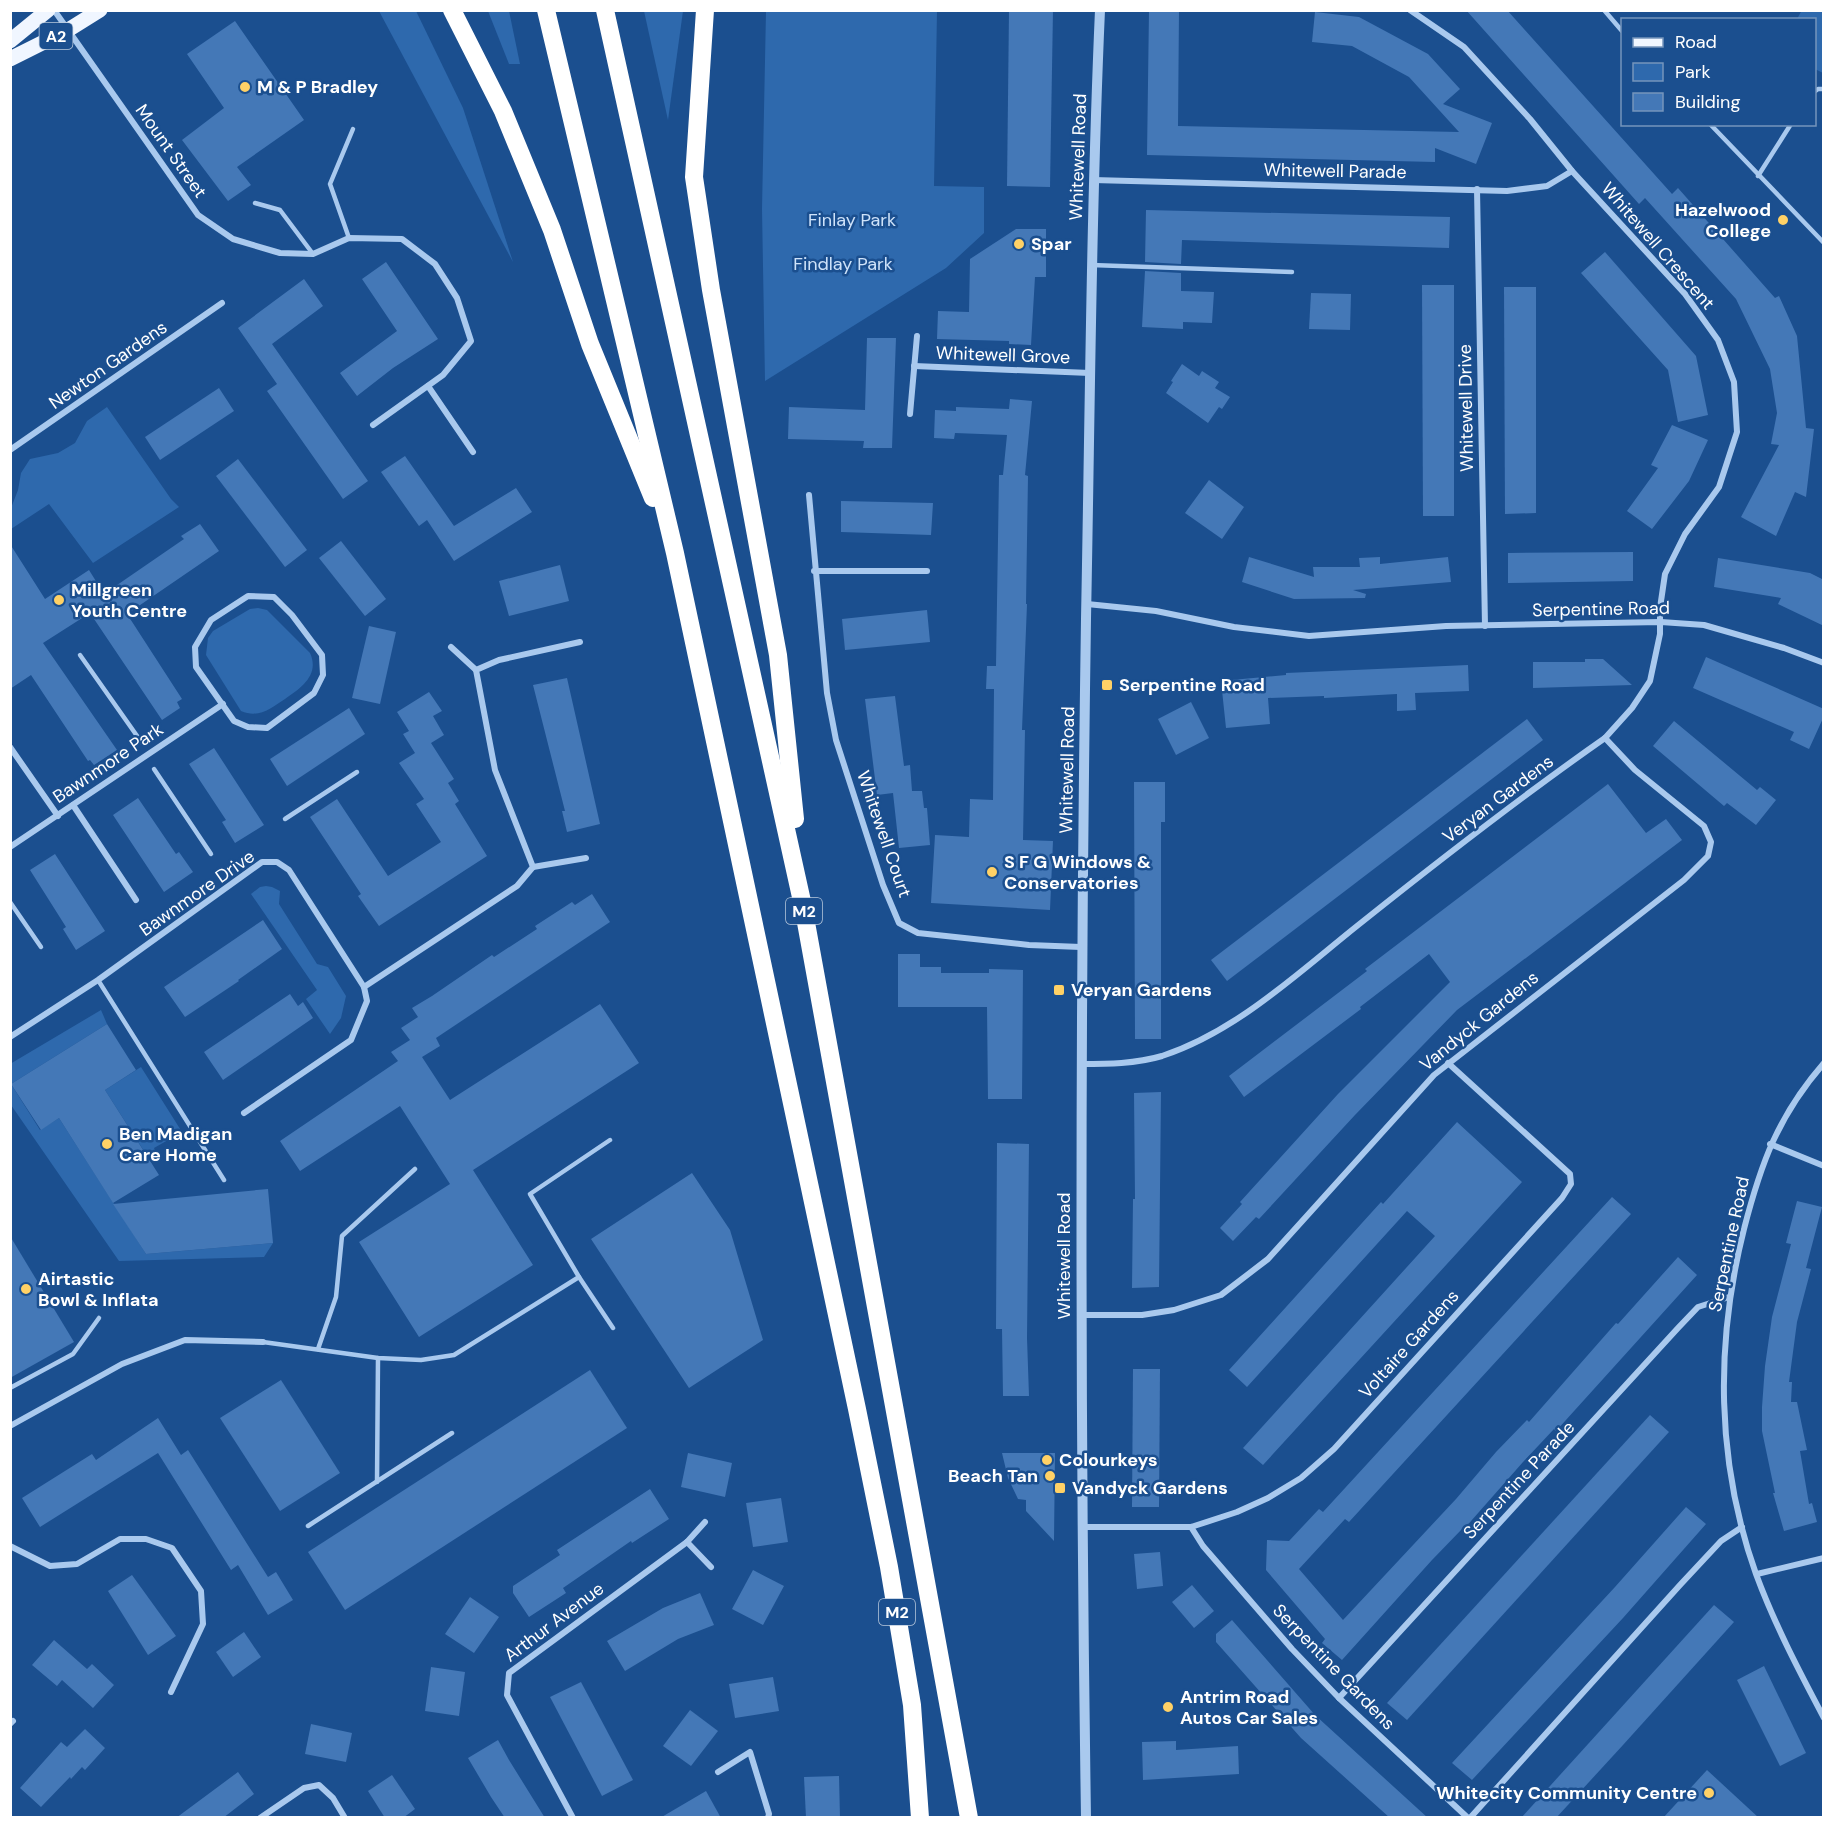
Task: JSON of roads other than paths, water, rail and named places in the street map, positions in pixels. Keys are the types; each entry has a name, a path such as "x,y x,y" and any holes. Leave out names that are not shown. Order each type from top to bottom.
{"highway":[{"path":"452,10 503,111 548,219 590,344 675,553"},
{"name":"M2","path":"546,10 675,553 889,1567 912,1706 920,1818"},
{"name":"M2","path":"606,10 804,906 969,1818"},
{"path":"705,10 694,177 711,290 778,655 804,906"}],"main road":[{"name":"A2","path":"10,41 48,10"},
{"name":"A2","path":"10,59 68,30 100,10"}],"street":[{"name":"Mount Street","path":"54,10 198,215 233,239 280,253 313,254 349,238 402,239 435,264 457,298 471,341 443,375 373,425"},
{"name":"Whitewell Road","path":"1086,1818 1081,1527 1080,1064 1093,180 1101,10"},
{"name":"Whitewell Crescent","path":"1410,10 1464,47 1530,119 1572,171 1685,294 1718,340 1734,382 1737,432 1719,487 1685,534 1665,574 1660,622"},
{"name":"Whitewell Parade","path":"1093,180 1507,191 1547,186 1572,171"},
{"name":"Whitewell Drive","path":"1477,189 1485,626"},
{"name":"Newton Gardens","path":"10,450 222,303"},
{"name":"Whitewell Grove","path":"910,414 917,336"},
{"name":"Whitewell Grove","path":"914,366 1090,373"},
{"path":"428,386 473,452"},
{"name":"Whitewell Court","path":"808,495 827,693 836,740 883,885 899,923 918,933 1029,945 1081,947"},
{"path":"814,571 927,571"},
{"path":"248,596 273,597 292,615 322,655 323,675 314,693 267,728 248,727 234,721 223,704 196,667 195,647 211,620 248,596"},
{"name":"Serpentine Road","path":"1087,604 1156,611 1234,627 1309,636 1446,626 1660,622 1704,625 1784,648 1824,663"},
{"name":"Veryan Gardens","path":"1080,1064 1124,1064 1161,1056 1210,1035 1255,1007 1393,898 1605,738 1632,708 1650,681 1660,622"},
{"path":"476,670 499,660 580,642"},
{"path":"451,647 476,670 495,770 533,867"},
{"name":"Bawnmore Park","path":"10,848 223,704"},
{"name":"Vandyck Gardens","path":"1081,1315 1142,1315 1174,1310 1221,1295 1268,1259 1434,1075 1684,880 1708,856 1711,842 1704,826 1635,770 1605,738"},
{"path":"10,747 57,816"},
{"path":"73,805 136,900"},
{"path":"244,1113 351,1040 367,1001 363,987 517,886 533,867 586,858"},
{"name":"Bawnmore Drive","path":"10,1037 98,980 262,862 277,862 289,870 363,987"},
{"name":"Voltaire Gardens","path":"1081,1527 1191,1527 1237,1512 1268,1498 1300,1478 1334,1449 1546,1215 1571,1184 1570,1174 1448,1063"},
{"name":"Serpentine Road","path":"1824,1063 1804,1085 1770,1144 1756,1181 1729,1297 1723,1395 1726,1443 1742,1527 1757,1574 1797,1666 1824,1718"},
{"path":"1770,1144 1824,1166"},
{"name":"Serpentine Parade","path":"1339,1698 1698,1307 1729,1297"},
{"path":"10,1426 122,1364 185,1340 263,1342"},
{"name":"Arthur Avenue","path":"573,1818 507,1695 509,1673 687,1542 705,1522"},
{"name":"Serpentine Gardens","path":"1191,1527 1203,1546 1292,1649 1339,1698 1469,1818 1721,1541 1742,1527"},
{"path":"10,1546 50,1566 77,1564 120,1539 146,1539 172,1548 201,1591 203,1624 171,1692"},
{"path":"687,1542 711,1567"},
{"path":"1757,1574 1824,1558"},
{"path":"718,1772 750,1752 769,1814 768,1818"},
{"path":"260,1818 304,1788 319,1785 333,1798 345,1818"}],"lane":[{"path":"1604,10 1621,29"},
{"path":"1712,126 1824,243"},
{"path":"1758,176 1790,126"},
{"path":"349,238 330,184 353,129"},
{"path":"255,203 280,210 313,254"},
{"path":"1092,265 1293,272"},
{"path":"80,655 142,743"},
{"path":"154,769 211,854"},
{"path":"285,819 357,772"},
{"path":"10,902 40,947"},
{"path":"98,980 224,1180"},
{"path":"610,1140 530,1194 579,1277 613,1328"},
{"path":"318,1349 336,1297 342,1236 415,1169"},
{"path":"263,1342 378,1358 421,1360 454,1355 579,1277"},
{"path":"10,1388 73,1354 99,1318"},
{"path":"376,1482 378,1358"},
{"path":"308,1526 452,1433"}],"place":[{"name":"M & P Bradley","path":"245,87"},
{"name":"Hazelwood College","path":"1783,220"},
{"name":"Spar","path":"1019,244"},
{"name":"Millgreen Youth Centre","path":"59,600"},
{"name":"Serpentine Road","path":"1107,685"},
{"name":"S F G Windows & Conservatories","path":"992,872"},
{"name":"Veryan Gardens","path":"1059,990"},
{"name":"Ben Madigan Care Home","path":"107,1144"},
{"name":"Airtastic Bowl & Inflata","path":"26,1289"},
{"name":"Colourkeys","path":"1047,1460"},
{"name":"Beach Tan","path":"1050,1476"},
{"name":"Vandyck Gardens","path":"1060,1488"},
{"name":"Antrim Road Autos Car Sales","path":"1168,1707"},
{"name":"Whitecity Community Centre","path":"1709,1793"}],"park label":[{"name":"Finlay Park","path":"852,220"},
{"name":"Findlay Park","path":"843,264"}]}
